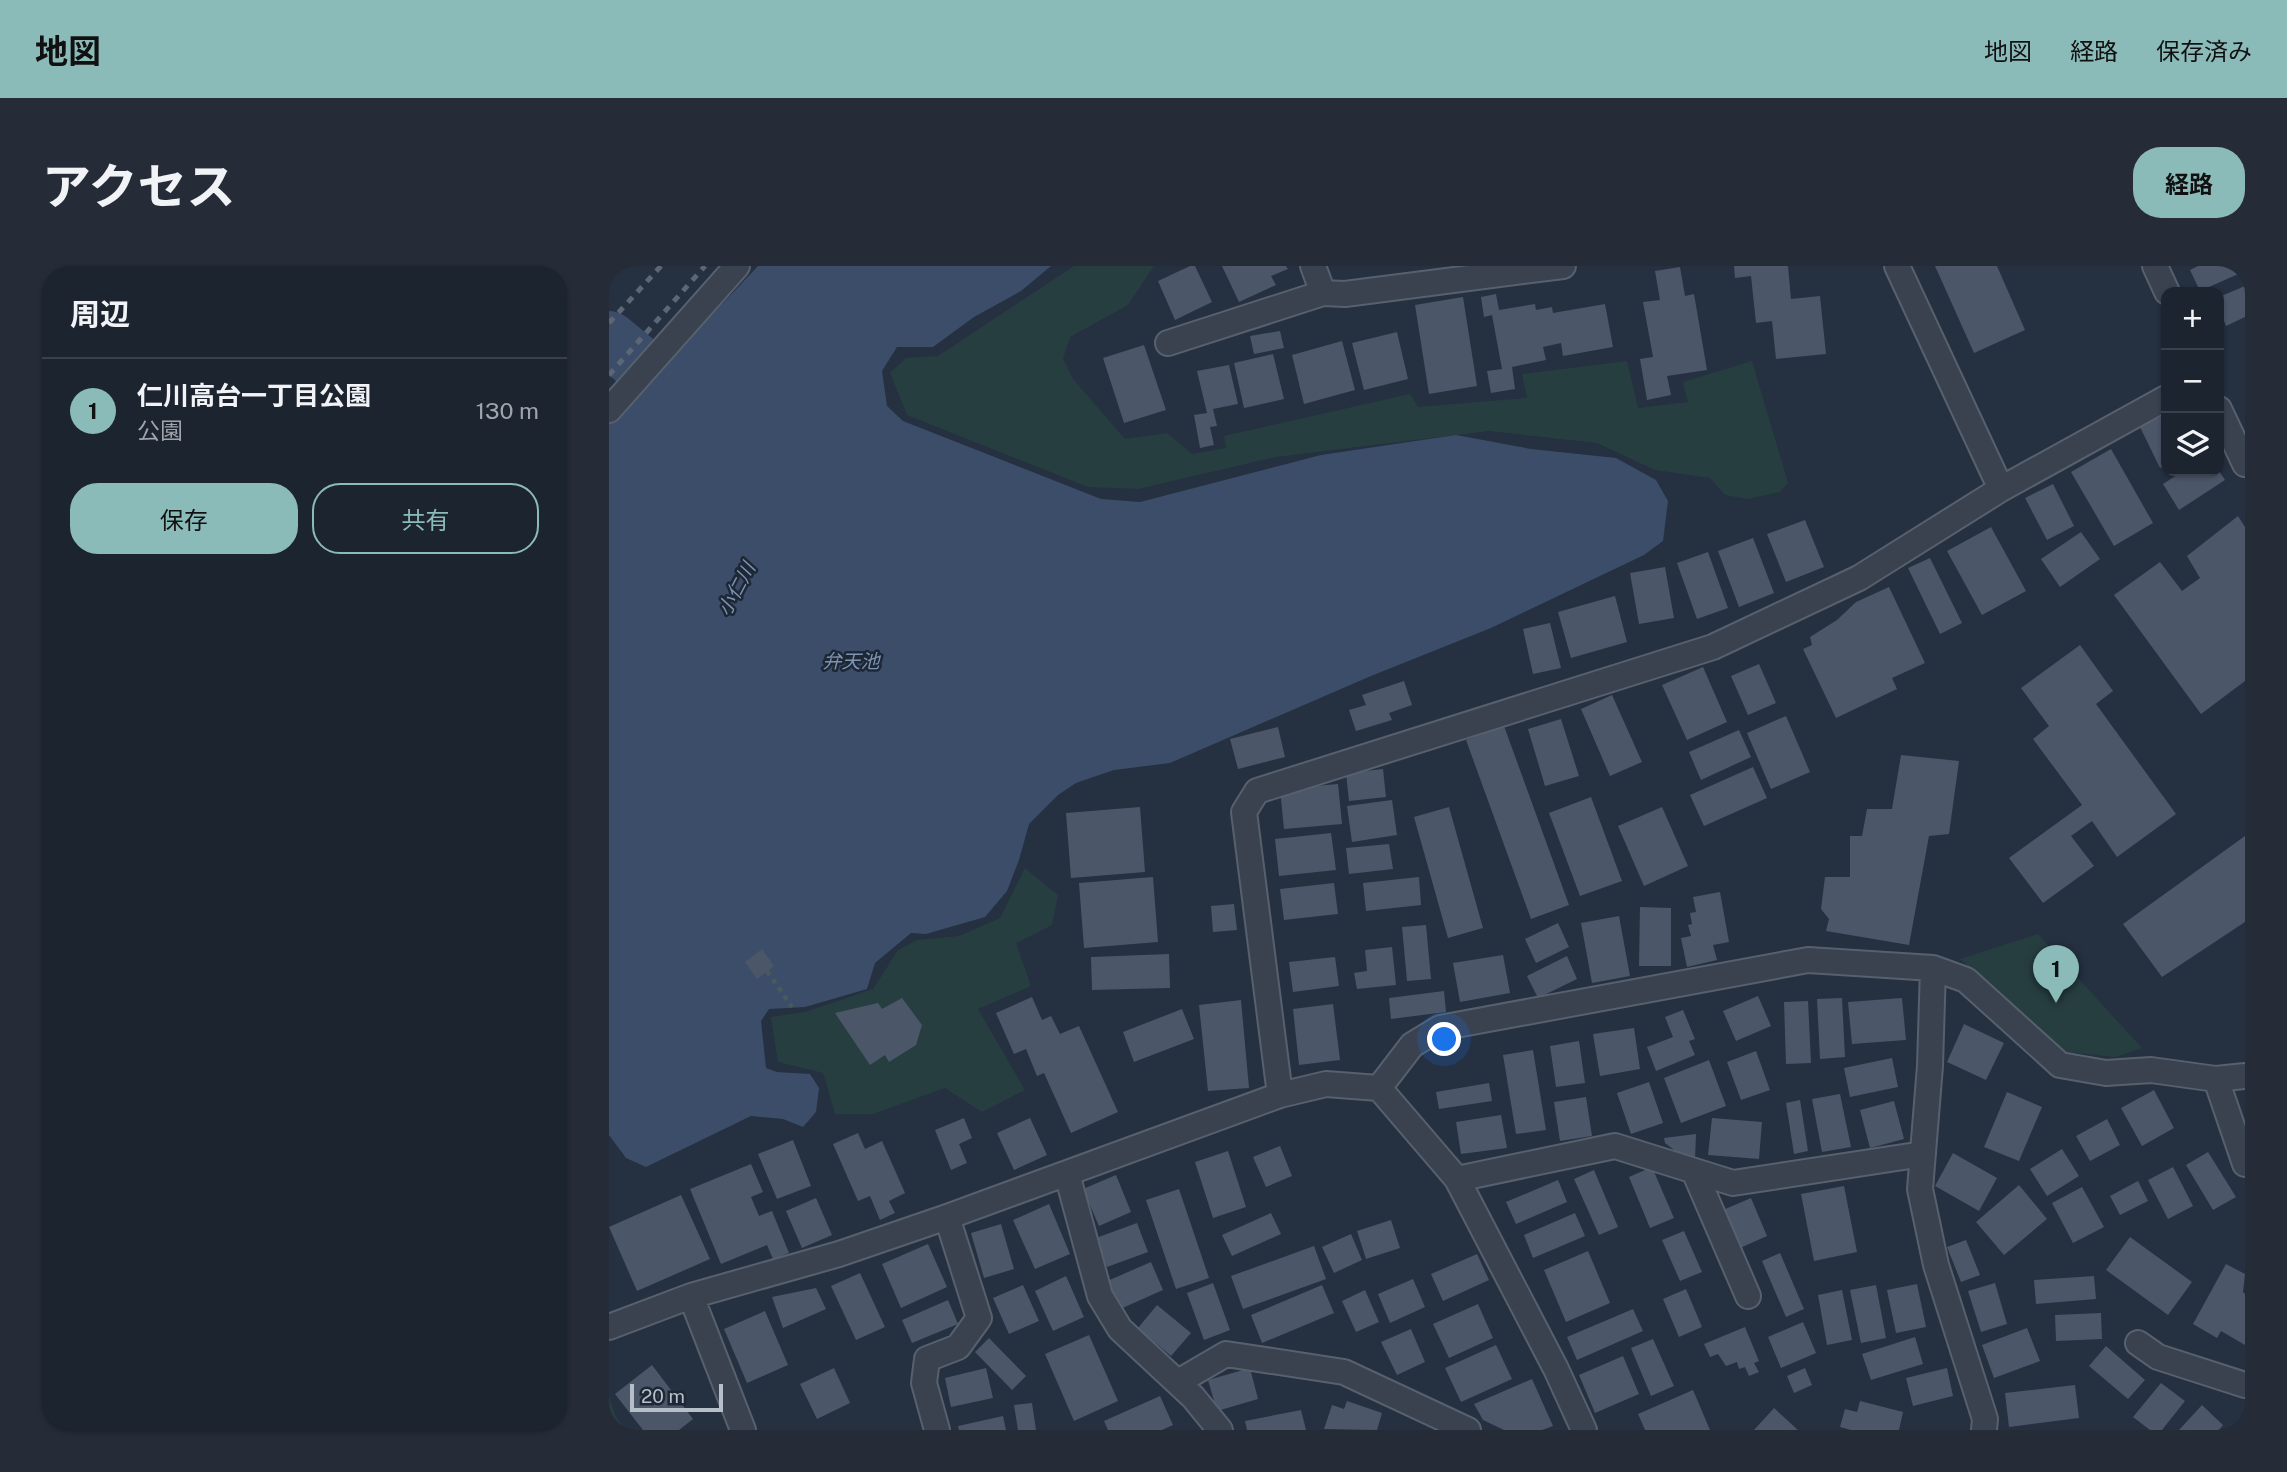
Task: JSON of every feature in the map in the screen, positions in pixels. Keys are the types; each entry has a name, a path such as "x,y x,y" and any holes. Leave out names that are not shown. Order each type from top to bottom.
{"street":[{"path":"613,405 737,266"},
{"path":"1313,266 1323,293"},
{"path":"1168,343 1323,293 1345,294 1563,266"},
{"path":"1897,266 2001,489"},
{"path":"2155,266 2165,287"},
{"path":"1280,1095 1244,813 1257,791 1713,648 1859,578 2001,489 2161,401"},
{"path":"2221,413 2245,464"},
{"path":"1379,1088 1412,1045 1440,1028 1808,960 1933,968 1966,980 2060,1065 2106,1073 2151,1070 2216,1079 2245,1076"},
{"path":"1933,968 1930,1066 1920,1189 1936,1265 1985,1419 1984,1430"},
{"path":"2216,1079 2245,1164"},
{"path":"609,1327 691,1296 839,1254 947,1217 1280,1095 1326,1084 1379,1088 1458,1179 1556,1369 1584,1430"},
{"path":"1458,1179 1615,1146 1733,1183 1923,1154"},
{"path":"1694,1171 1748,1296"},
{"path":"1067,1174 1100,1296 1119,1329 1178,1382 1220,1430"},
{"path":"937,1430 924,1383 927,1359 958,1347 979,1318 947,1217"},
{"path":"691,1296 743,1430"},
{"path":"2139,1343 2158,1357 2245,1385"},
{"path":"1178,1382 1226,1354 1344,1372 1468,1430"}],"path":[{"path":"767,971 792,1007"}],"green space":[{"path":"1074,266 1154,266 1128,305 1070,337 1063,358 1073,379 1125,439 1167,433 1192,454 1226,448 1224,436 1410,394 1418,407 1527,398 1522,374 1627,361 1638,408 1688,402 1683,382 1752,361 1788,483 1780,492 1747,499 1725,495 1710,478 1655,470 1597,443 1489,431 1275,457 1138,489 1088,487 907,415 890,373 906,358 938,356"},
{"path":"1025,868 1058,895 1052,925 1016,943 1031,986 978,1009 1025,1090 982,1112 945,1088 873,1114 835,1114 823,1073 778,1062 771,1017 805,1012 873,989 898,950 917,940 959,936 1000,918"},
{"path":"2038,934 2142,1048 2116,1057 2066,1052 1960,959"},
{"path":"609,1397 616,1417 626,1430 609,1430"}],"water":[{"name":"弁天池","path":"758,266 1051,266 1021,291 974,317 933,347 897,347 882,371 887,406 903,421 1101,499 1140,502 1321,455 1456,435 1531,449 1616,458 1656,480 1668,501 1663,541 1644,555 1491,628 1371,676 1170,763 1114,770 1076,783 1058,795 1029,824 1007,891 985,917 926,934 911,933 875,963 867,989 805,1007 769,1009 761,1021 766,1068 777,1072 810,1074 819,1088 816,1112 803,1127 783,1119 751,1116 646,1167 626,1158 609,1135 609,424"}],"building":[{"path":"609,266 621,266 612,277 609,274"},
{"path":"1195,266 1212,302 1175,320 1158,281"},
{"path":"1222,266 1286,266 1288,269 1271,276 1276,285 1239,302"},
{"path":"1734,266 1788,266 1791,299 1820,296 1826,354 1776,359 1772,321 1756,323 1751,276 1735,278"},
{"path":"1935,266 1997,266 2025,330 1974,353"},
{"path":"2198,266 2245,266 2245,271 2209,287 2198,287 2190,270"},
{"path":"1680,267 1685,296 1694,294 1707,370 1667,376 1671,395 1647,400 1640,359 1653,357 1643,302 1660,300 1655,271"},
{"path":"2245,286 2245,317 2226,326 2224,321 2224,295"},
{"path":"1496,294 1499,310 1535,304 1536,310 1552,307 1553,313 1605,304 1613,347 1563,356 1561,343 1543,347 1546,360 1512,367 1515,389 1491,393 1487,371 1502,369 1492,315 1484,317 1481,297"},
{"path":"1463,297 1477,386 1429,394 1415,305"},
{"path":"1280,331 1284,348 1254,354 1250,336"},
{"path":"1397,332 1408,379 1364,390 1352,343"},
{"path":"1342,341 1355,390 1304,404 1292,355"},
{"path":"1144,345 1166,410 1124,423 1103,358"},
{"path":"1273,354 1284,399 1244,408 1234,363"},
{"path":"1229,365 1238,404 1213,409 1217,426 1210,427 1214,445 1200,448 1194,415 1207,413 1197,371"},
{"path":"2161,416 2161,468 2160,468 2140,427"},
{"path":"2111,449 2153,523 2114,546 2071,472"},
{"path":"2175,476 2222,476 2225,480 2179,510 2163,484"},
{"path":"2053,484 2074,526 2047,540 2025,498"},
{"path":"2238,516 2245,527 2245,681 2201,714 2114,595 2160,562 2182,591 2200,578 2187,556"},
{"path":"1805,520 1824,567 1786,582 1767,534"},
{"path":"1991,527 2026,591 1982,615 1947,551"},
{"path":"2081,532 2100,559 2060,587 2041,559"},
{"path":"1753,538 1774,593 1739,607 1718,551"},
{"path":"1708,552 1728,608 1697,619 1677,563"},
{"path":"1930,558 1962,623 1940,634 1908,568"},
{"path":"1665,567 1674,618 1639,624 1630,573"},
{"path":"1889,587 1925,663 1892,678 1897,689 1836,718 1803,649 1812,645 1810,637 1837,620 1856,602"},
{"path":"1615,596 1627,642 1571,658 1558,612"},
{"path":"1550,623 1561,668 1533,674 1523,629"},
{"path":"2080,645 2113,691 2096,704 2176,814 2117,857 2092,821 2071,836 2094,866 2043,903 2009,858 2082,805 2033,739 2049,726 2021,688"},
{"path":"1759,664 1776,703 1748,715 1731,676"},
{"path":"1703,667 1727,722 1687,740 1662,685"},
{"path":"1404,681 1412,705 1389,713 1392,720 1356,731 1349,710 1366,705 1362,695"},
{"path":"1612,695 1642,762 1610,776 1581,709"},
{"path":"1786,716 1810,772 1771,789 1747,733"},
{"path":"1561,719 1579,776 1545,786 1528,729"},
{"path":"1504,726 1569,905 1531,919 1466,740"},
{"path":"1278,727 1285,757 1238,769 1230,739"},
{"path":"1739,730 1751,757 1701,780 1689,752"},
{"path":"1901,755 1959,761 1949,834 1929,836 1909,945 1826,931 1829,919 1821,909 1825,877 1850,877 1850,836 1862,836 1867,809 1892,809"},
{"path":"1753,767 1767,798 1704,826 1690,795"},
{"path":"1383,769 1386,797 1349,801 1346,773"},
{"path":"1338,784 1342,824 1284,829 1280,789"},
{"path":"1591,797 1622,881 1580,896 1549,813"},
{"path":"1392,800 1397,835 1352,842 1347,806"},
{"path":"1140,807 1145,872 1071,878 1066,813"},
{"path":"1449,807 1483,928 1448,938 1414,817"},
{"path":"1662,807 1688,866 1644,886 1618,826"},
{"path":"1331,833 1336,870 1279,876 1275,839"},
{"path":"2245,836 2245,922 2162,977 2123,924"},
{"path":"1389,844 1393,869 1349,874 1346,848"},
{"path":"1153,877 1158,942 1084,948 1079,883"},
{"path":"1419,877 1421,905 1366,911 1363,883"},
{"path":"1334,883 1338,914 1284,920 1280,889"},
{"path":"1720,892 1729,942 1713,945 1717,960 1687,967 1681,938 1691,936 1688,925 1692,924 1690,913 1696,912 1693,897"},
{"path":"1234,904 1237,930 1213,932 1211,906"},
{"path":"1640,907 1671,908 1671,966 1639,966"},
{"path":"1619,916 1630,976 1592,983 1581,923"},
{"path":"1558,923 1569,947 1536,963 1525,939"},
{"path":"1426,925 1431,979 1407,981 1402,927"},
{"path":"1392,947 1396,985 1357,989 1354,973 1367,971 1365,950"},
{"path":"762,949 774,966 757,979 745,962"},
{"path":"1169,954 1170,988 1092,990 1091,957"},
{"path":"1503,955 1510,993 1460,1002 1453,963"},
{"path":"1567,956 1577,979 1538,998 1527,976"},
{"path":"1335,957 1339,986 1293,992 1289,962"},
{"path":"1444,991 1446,1012 1391,1019 1389,998"},
{"path":"1758,996 1771,1026 1736,1041 1723,1011"},
{"path":"1032,997 1042,1020 1051,1016 1060,1034 1079,1026 1118,1112 1071,1133 1044,1073 1037,1076 1026,1049 1014,1054 996,1013"},
{"path":"902,998 922,1025 916,1045 889,1062 885,1055 870,1065 835,1013 878,1003 882,1009"},
{"path":"1842,998 1845,1057 1820,1059 1817,999"},
{"path":"1902,998 1906,1040 1852,1044 1848,1002"},
{"path":"1241,1000 1249,1088 1208,1091 1199,1005"},
{"path":"1808,1001 1811,1063 1786,1064 1784,1002"},
{"path":"1333,1004 1340,1060 1299,1065 1293,1009"},
{"path":"1182,1009 1194,1039 1134,1062 1123,1032"},
{"path":"1683,1010 1695,1039 1689,1041 1695,1055 1656,1071 1647,1047 1673,1037 1665,1017"},
{"path":"1964,1024 2004,1043 1986,1080 1947,1062"},
{"path":"1634,1028 1640,1069 1600,1076 1593,1034"},
{"path":"1579,1041 1585,1083 1556,1087 1550,1046"},
{"path":"1533,1050 1546,1130 1516,1134 1503,1055"},
{"path":"1756,1051 1770,1090 1741,1100 1727,1062"},
{"path":"1892,1058 1898,1087 1850,1097 1844,1068"},
{"path":"1709,1060 1726,1106 1681,1123 1664,1078"},
{"path":"1649,1082 1663,1123 1631,1134 1617,1093"},
{"path":"1489,1083 1492,1101 1439,1109 1436,1092"},
{"path":"2154,1090 2174,1128 2142,1146 2121,1108"},
{"path":"2007,1092 2042,1107 2019,1161 1984,1147"},
{"path":"1840,1094 1851,1147 1822,1152 1812,1099"},
{"path":"1586,1097 1592,1136 1560,1141 1554,1102"},
{"path":"1800,1100 1808,1151 1794,1154 1786,1103"},
{"path":"1894,1101 1904,1139 1870,1148 1860,1110"},
{"path":"1501,1115 1507,1148 1461,1154 1456,1122"},
{"path":"964,1118 972,1138 959,1144 967,1163 951,1170 935,1130"},
{"path":"1030,1118 1047,1155 1014,1170 997,1133"},
{"path":"1712,1118 1762,1122 1759,1159 1708,1155"},
{"path":"2107,1119 2120,1145 2090,1161 2076,1136"},
{"path":"858,1133 865,1149 882,1141 905,1193 889,1201 895,1213 880,1220 870,1196 858,1201 833,1144"},
{"path":"1696,1134 1695,1160 1683,1157 1665,1143 1664,1138"},
{"path":"793,1140 811,1186 777,1199 758,1154"},
{"path":"1280,1146 1292,1176 1266,1187 1253,1157"},
{"path":"2062,1149 2079,1176 2047,1196 2030,1169"},
{"path":"1228,1151 1246,1207 1213,1218 1195,1162"},
{"path":"2208,1152 2236,1197 2213,1210 2186,1165"},
{"path":"1953,1153 1997,1178 1979,1211 1935,1186"},
{"path":"751,1164 763,1192 751,1197 759,1216 772,1211 789,1253 773,1259 767,1245 721,1264 690,1189"},
{"path":"1652,1167 1674,1218 1650,1228 1629,1177"},
{"path":"2173,1167 2193,1206 2168,1219 2148,1180"},
{"path":"1594,1170 1618,1227 1599,1235 1574,1179"},
{"path":"1116,1175 1131,1212 1099,1226 1083,1189"},
{"path":"1558,1180 1567,1202 1516,1224 1506,1202"},
{"path":"2138,1181 2148,1201 2120,1215 2110,1196"},
{"path":"2019,1185 2047,1219 2004,1255 1976,1222"},
{"path":"1844,1186 1857,1252 1814,1261 1801,1194"},
{"path":"2082,1187 2104,1227 2073,1243 2052,1203"},
{"path":"1179,1189 1209,1278 1176,1289 1146,1200"},
{"path":"681,1195 710,1259 637,1291 609,1227"},
{"path":"816,1198 832,1235 802,1248 786,1211"},
{"path":"1751,1198 1767,1236 1740,1248 1723,1210"},
{"path":"1049,1204 1070,1254 1035,1269 1013,1220"},
{"path":"1271,1213 1281,1234 1232,1256 1222,1235"},
{"path":"1575,1213 1585,1236 1533,1258 1524,1235"},
{"path":"1391,1220 1400,1248 1366,1259 1357,1231"},
{"path":"1137,1223 1148,1252 1107,1267 1096,1238"},
{"path":"1001,1224 1014,1269 984,1278 971,1233"},
{"path":"1684,1231 1702,1272 1680,1281 1662,1240"},
{"path":"1351,1234 1362,1260 1334,1273 1322,1247"},
{"path":"2130,1237 2192,1282 2168,1315 2106,1270"},
{"path":"1966,1240 1980,1275 1961,1282 1947,1247"},
{"path":"928,1244 947,1287 901,1308 882,1264"},
{"path":"1314,1246 1326,1279 1243,1309 1231,1276"},
{"path":"1588,1251 1610,1303 1566,1322 1544,1270"},
{"path":"1780,1253 1804,1309 1786,1317 1762,1261"},
{"path":"1477,1254 1489,1280 1443,1301 1431,1274"},
{"path":"1151,1262 1163,1290 1118,1310 1105,1282"},
{"path":"2226,1264 2245,1274 2245,1345 2221,1331 2217,1338 2193,1324"},
{"path":"860,1273 885,1327 856,1340 831,1286"},
{"path":"1066,1276 1084,1317 1053,1331 1035,1291"},
{"path":"2094,1276 2096,1299 2036,1304 2034,1280"},
{"path":"1413,1279 1425,1307 1390,1323 1378,1294"},
{"path":"1213,1283 1230,1330 1204,1340 1187,1293"},
{"path":"1995,1283 2007,1324 1981,1332 1968,1291"},
{"path":"1917,1284 1926,1327 1896,1333 1887,1290"},
{"path":"1023,1285 1039,1321 1009,1334 993,1298"},
{"path":"1322,1285 1334,1313 1262,1343 1251,1315"},
{"path":"1876,1285 1886,1338 1861,1343 1850,1290"},
{"path":"816,1288 826,1309 783,1328 772,1297"},
{"path":"1686,1289 1702,1327 1679,1337 1663,1299"},
{"path":"1365,1290 1379,1322 1356,1332 1342,1301"},
{"path":"1842,1290 1852,1340 1827,1345 1818,1295"},
{"path":"948,1300 958,1324 912,1343 902,1320"},
{"path":"1478,1304 1493,1338 1449,1358 1433,1324"},
{"path":"1157,1305 1191,1333 1171,1356 1138,1328"},
{"path":"1633,1309 1643,1331 1577,1360 1567,1337"},
{"path":"765,1311 788,1365 747,1383 724,1329"},
{"path":"2101,1313 2102,1339 2056,1341 2055,1315"},
{"path":"1803,1322 1816,1353 1781,1368 1768,1337"},
{"path":"1745,1327 1759,1361 1754,1363 1759,1372 1749,1376 1745,1367 1739,1369 1737,1362 1726,1366 1718,1354 1710,1357 1704,1344"},
{"path":"2027,1328 2040,1361 1994,1378 1982,1345"},
{"path":"1411,1329 1425,1362 1397,1375 1381,1342"},
{"path":"1089,1335 1118,1401 1074,1421 1045,1354"},
{"path":"1915,1337 1923,1364 1871,1380 1862,1354"},
{"path":"989,1338 1026,1376 1012,1390 975,1352"},
{"path":"1653,1339 1674,1386 1651,1396 1631,1348"},
{"path":"1496,1345 1512,1379 1461,1402 1445,1368"},
{"path":"2106,1346 2145,1380 2128,1399 2089,1366"},
{"path":"1623,1356 1639,1394 1595,1413 1579,1375"},
{"path":"652,1365 693,1419 679,1430 643,1430 615,1394"},
{"path":"834,1368 850,1403 817,1419 800,1384"},
{"path":"986,1368 993,1398 951,1407 945,1378"},
{"path":"1250,1368 1258,1399 1217,1411 1208,1380"},
{"path":"1805,1368 1812,1385 1794,1393 1787,1376"},
{"path":"1947,1368 1953,1396 1913,1406 1906,1378"},
{"path":"1532,1379 1553,1426 1542,1430 1504,1430 1483,1420 1474,1404"},
{"path":"2161,1383 2185,1401 2162,1430 2150,1430 2133,1417"},
{"path":"2075,1385 2079,1418 2009,1427 2005,1393"},
{"path":"1693,1390 1710,1430 1645,1430 1638,1414"},
{"path":"1160,1396 1173,1425 1162,1430 1108,1430 1104,1421"},
{"path":"1347,1401 1382,1413 1377,1430 1324,1429 1332,1405 1344,1409"},
{"path":"1860,1401 1903,1412 1899,1430 1851,1430 1840,1427 1845,1409 1857,1412"},
{"path":"1032,1403 1036,1430 1018,1430 1014,1405"},
{"path":"2202,1405 2223,1425 2219,1430 2179,1430"},
{"path":"1774,1408 1798,1430 1754,1430"},
{"path":"1301,1410 1306,1430 1247,1430 1245,1421"},
{"path":"1003,1416 1006,1430 959,1430 958,1426"}],"waterway":[{"name":"小仁川","path":"609,339 654,376 684,422"}],"railway":[{"path":"609,323 661,266"},
{"path":"609,375 705,266"}],"place":[{"name":"仁川高台一丁目公園","path":"2056,1003"}]}
